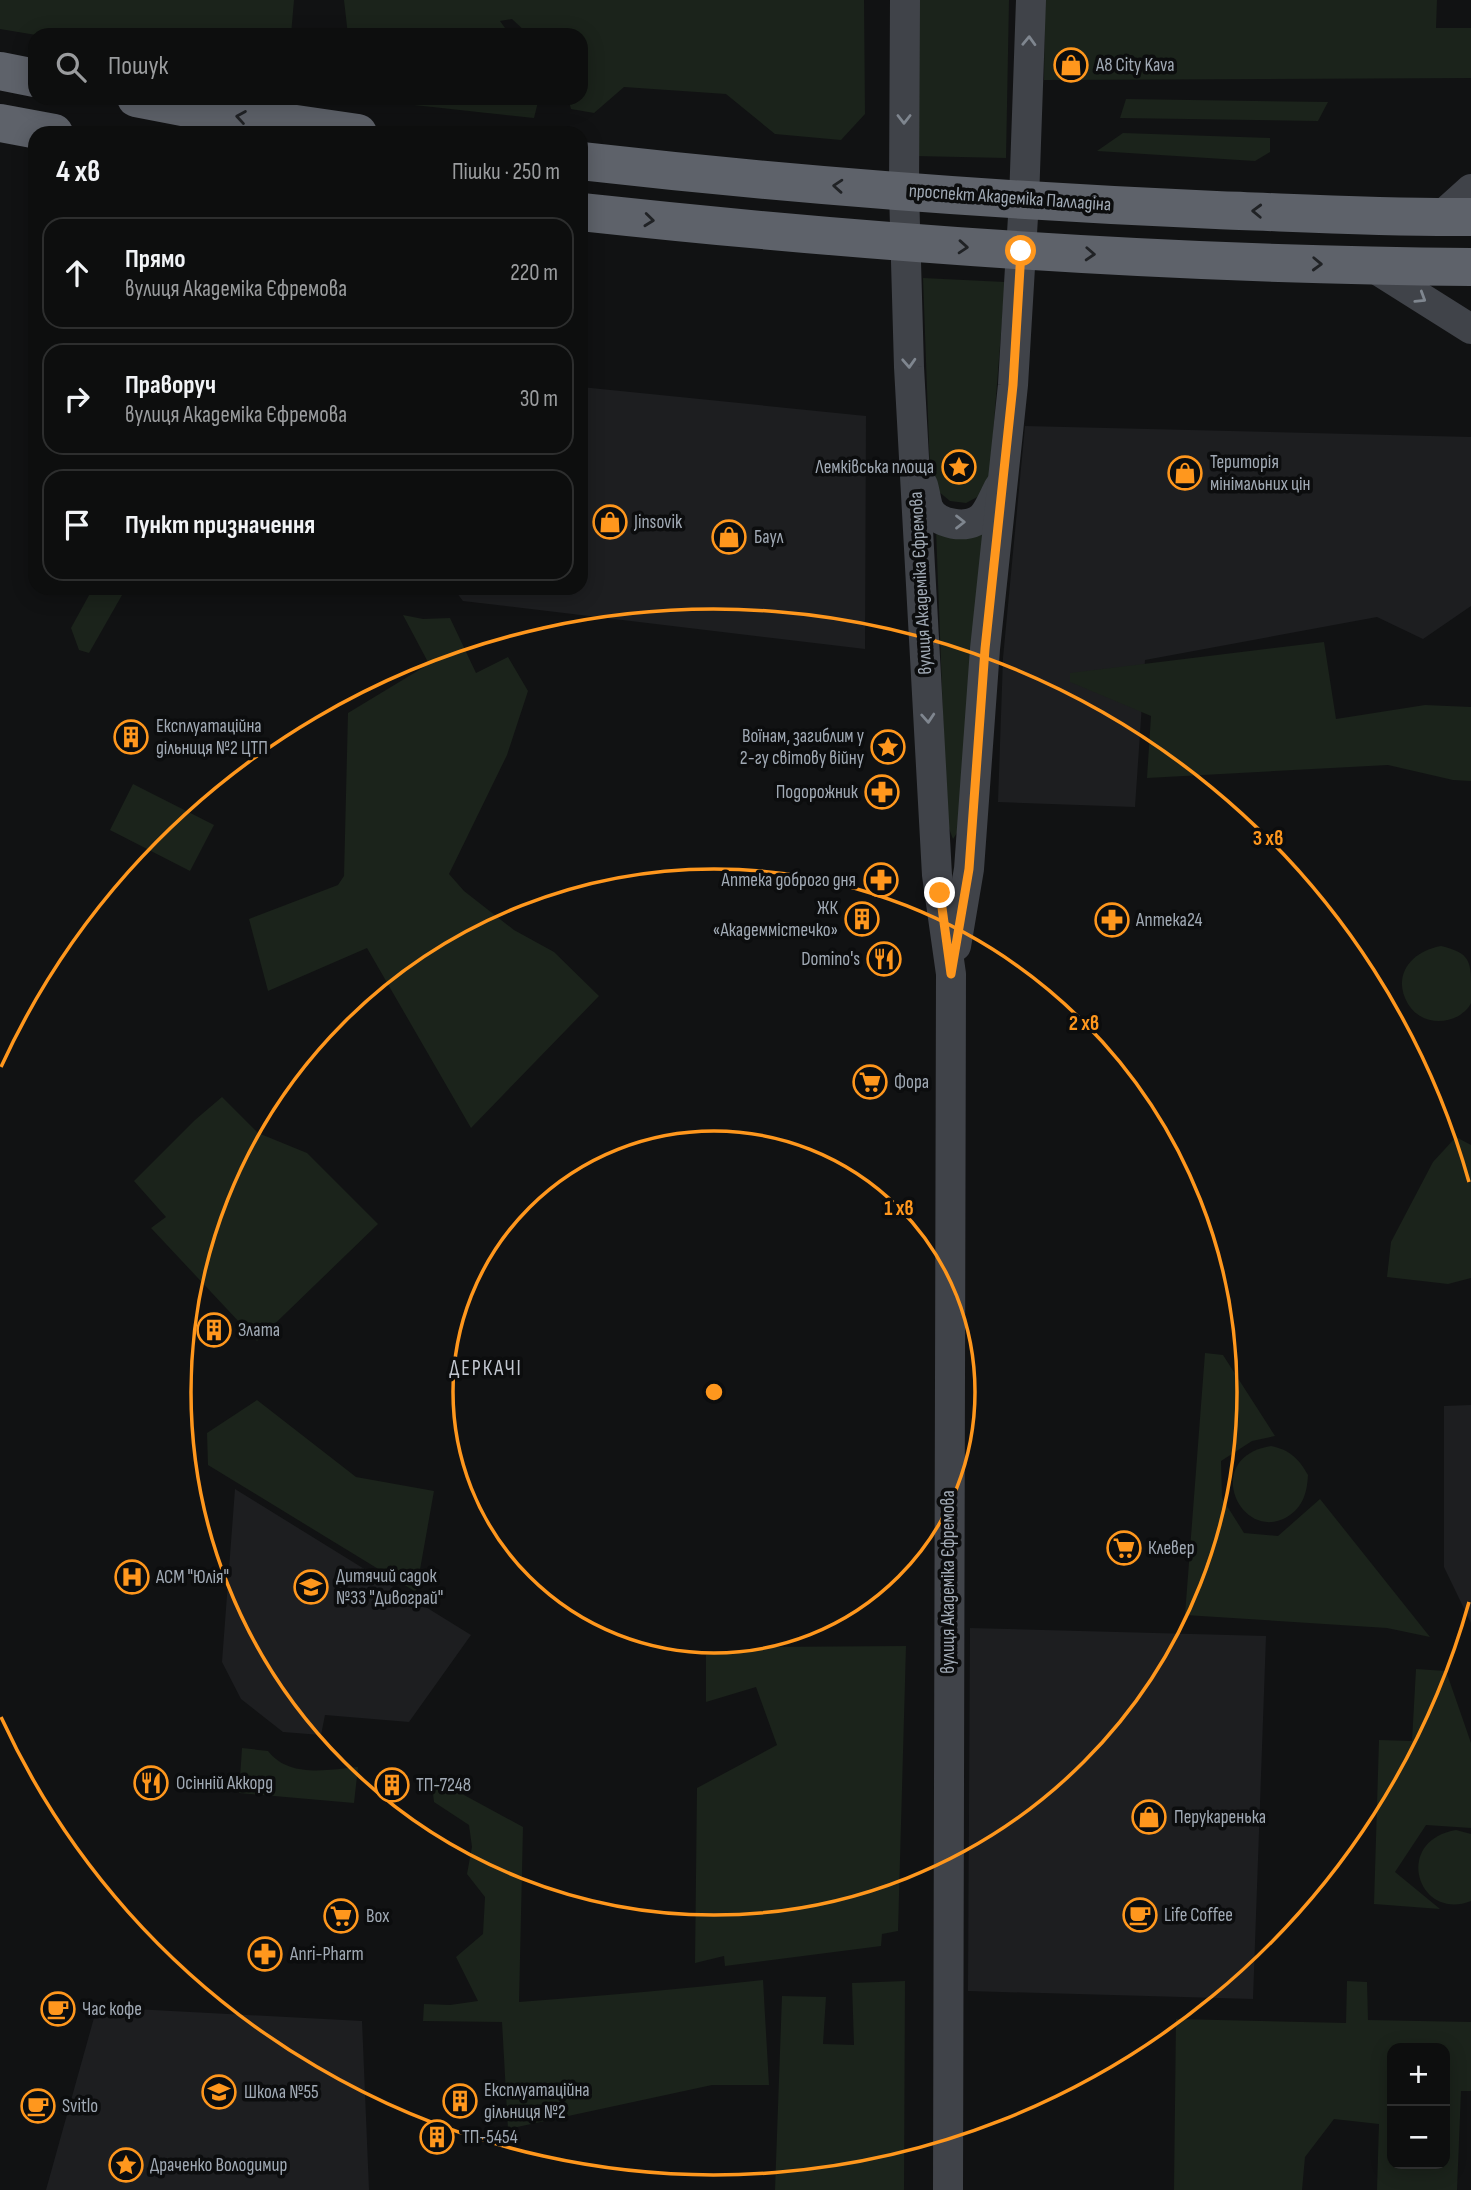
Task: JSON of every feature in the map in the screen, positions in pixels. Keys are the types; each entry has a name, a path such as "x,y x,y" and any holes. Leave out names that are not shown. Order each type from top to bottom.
{"highway":[{"path":"0,71 28,77"},
{"path":"172,105 310,126"},
{"path":"0,123 28,128"},
{"name":"проспект Академіка Палладіна","path":"588,162 772,181 1024,200 1455,217"},
{"path":"588,213 905,244 1371,266 1471,267"}],"main road":[{"name":"вулиця Академіка Єфремова","path":"905,0 904,191 909,367 937,875 951,974 948,2190"},
{"name":"вулиця Академіка Єфремова","path":"951,974 969,869 985,649 1013,385 1024,200 1031,0"},
{"name":"проспект Академіка Палладіна","path":"1455,217 1471,189"},
{"path":"1371,266 1471,330"},
{"path":"915,454 929,509 939,519 968,524 982,517 1002,481"}],"shaded area":[{"path":"0,0 294,0 292,28 28,28 28,34 0,29"},
{"path":"344,0 864,0 865,114 841,140 775,134 726,94 624,87 594,113 571,109 570,105 588,105 588,28 522,28 512,19 500,21 505,28 347,28"},
{"path":"915,0 1009,0 1006,158 915,156"},
{"path":"1045,0 1437,0 1436,28 1471,28 1471,78 1044,80"},
{"path":"1126,99 1328,102 1318,121 1120,118"},
{"path":"414,105 537,105 534,118"},
{"path":"1123,133 1270,138 1270,152 1255,161 1097,151"},
{"path":"923,278 1005,282 990,473 981,495 966,503 950,501 938,491 930,472"},
{"path":"588,388 866,416 865,649 463,601 458,595 588,595"},
{"path":"1025,426 1471,437 1471,606 1423,639 1377,617 1145,660 1135,807 998,802 1003,658"},
{"path":"936,529 984,529 962,825 953,839 947,823"},
{"path":"89,595 122,595 89,653 79,650 71,628"},
{"path":"403,615 423,619 450,618 476,673 508,657 528,691 507,755 449,874 464,891 514,930 554,952 599,996 471,1128 367,948 268,991 249,919 338,885 344,876 348,713 429,664"},
{"path":"1324,642 1336,719 1425,705 1471,707 1471,781 1453,780 1388,765 1147,778 1151,716 1070,682 1070,673"},
{"path":"133,784 214,825 190,871 110,830"},
{"path":"1441,946 1461,953 1468,961 1471,1003 1460,1015 1439,1021 1425,1018 1413,1010 1403,993 1402,983 1403,974 1413,959"},
{"path":"222,1097 258,1133 307,1153 378,1224 257,1341 151,1228 166,1217 134,1181"},
{"path":"1456,1137 1471,1145 1471,1278 1448,1284 1387,1277 1391,1242 1433,1162"},
{"path":"1205,1353 1223,1355 1275,1436 1252,1441 1221,1461 1222,1498 1244,1533 1278,1536 1320,1499 1430,1637 1387,1628 1185,1615"},
{"path":"257,1400 356,1477 434,1491 416,1592 208,1465 207,1433"},
{"path":"1471,1405 1471,1623 1444,1567 1444,1406"},
{"path":"1271,1446 1293,1456 1308,1475 1305,1494 1297,1509 1287,1517 1270,1522 1255,1519 1243,1509 1235,1496 1233,1480 1237,1466 1250,1453"},
{"name":"Дитячий садок №33 \"Дивограй\"","path":"235,1489 471,1635 409,1722 325,1715 321,1735 283,1732 241,1699 222,1662"},
{"path":"970,1628 1266,1636 1253,1999 968,1991"},
{"path":"906,1646 898,1931 882,1934 881,1946 725,1966 724,1956 695,1963 697,1788 777,1745 756,1687 706,1702 706,1655 765,1647"},
{"path":"1416,1669 1446,1671 1471,1743 1471,1828 1426,1825 1395,1872 1440,1909 1374,1904 1379,1740 1412,1741"},
{"path":"242,1748 268,1751 277,1760 298,1769 358,1767 354,1803 239,1793"},
{"path":"431,1777 523,1827 519,2002 763,1980 769,2085 712,2085 508,2129 502,2022 423,2021 424,2004 450,2005 478,2001 456,1957 483,1934 485,1897 467,1874 472,1847 469,1825 434,1802"},
{"path":"1456,1830 1471,1834 1471,1901 1453,1904 1437,1900 1426,1891 1420,1878 1419,1863 1424,1849 1436,1837"},
{"path":"905,1981 904,2190 775,2190 782,1996 826,1997 823,2044 854,2045 852,1983"},
{"path":"1347,1981 1367,1982 1368,2020 1471,2022 1471,2091 1461,2091 1457,2190 1377,2190 1379,2124 1334,2119 1305,2157 1302,2190 1174,2190 1176,2019 1346,2023"},
{"name":"Школа №55","path":"97,2007 362,2021 369,2190 46,2190"}],"place":[{"name":"A8 City Kava","path":"1071,65"},
{"name":"Лемківська площа","path":"959,467"},
{"name":"Територія мінімальних цін","path":"1185,473"},
{"name":"Jinsovik","path":"610,522"},
{"name":"Баул","path":"729,537"},
{"name":"Експлуатаційна дільниця №2 ЦТП","path":"131,737"},
{"name":"Воїнам, загиблим у 2-гу світову війну","path":"888,747"},
{"name":"Подорожник","path":"882,792"},
{"name":"Аптека доброго дня","path":"881,880"},
{"name":"ЖК «Академмістечко»","path":"862,919"},
{"name":"Аптека24","path":"1112,920"},
{"name":"Domino's","path":"884,959"},
{"name":"Фора","path":"870,1082"},
{"name":"Злата","path":"214,1330"},
{"name":"Клевер","path":"1124,1548"},
{"name":"АСМ \"Юлія\"","path":"132,1577"},
{"name":"Дитячий садок №33 \"Дивограй\"","path":"311,1587"},
{"name":"Осінній Аккорд","path":"151,1783"},
{"name":"ТП-7248","path":"392,1785"},
{"name":"Перукаренька","path":"1149,1817"},
{"name":"Life Coffee","path":"1140,1915"},
{"name":"Box","path":"341,1916"},
{"name":"Anri-Pharm","path":"265,1954"},
{"name":"Час кофе","path":"58,2009"},
{"name":"Школа №55","path":"219,2092"},
{"name":"Експлуатаційна дільниця №2","path":"460,2101"},
{"name":"Svitlo","path":"38,2106"},
{"name":"ТП-5454","path":"437,2137"},
{"name":"Драченко Володимир","path":"126,2165"}],"district":[{"name":"ДЕРКАЧІ","path":"486,1368"}],"route":[{"path":"940,893 951,974 969,869 985,649 1013,385 1021,251"}]}
